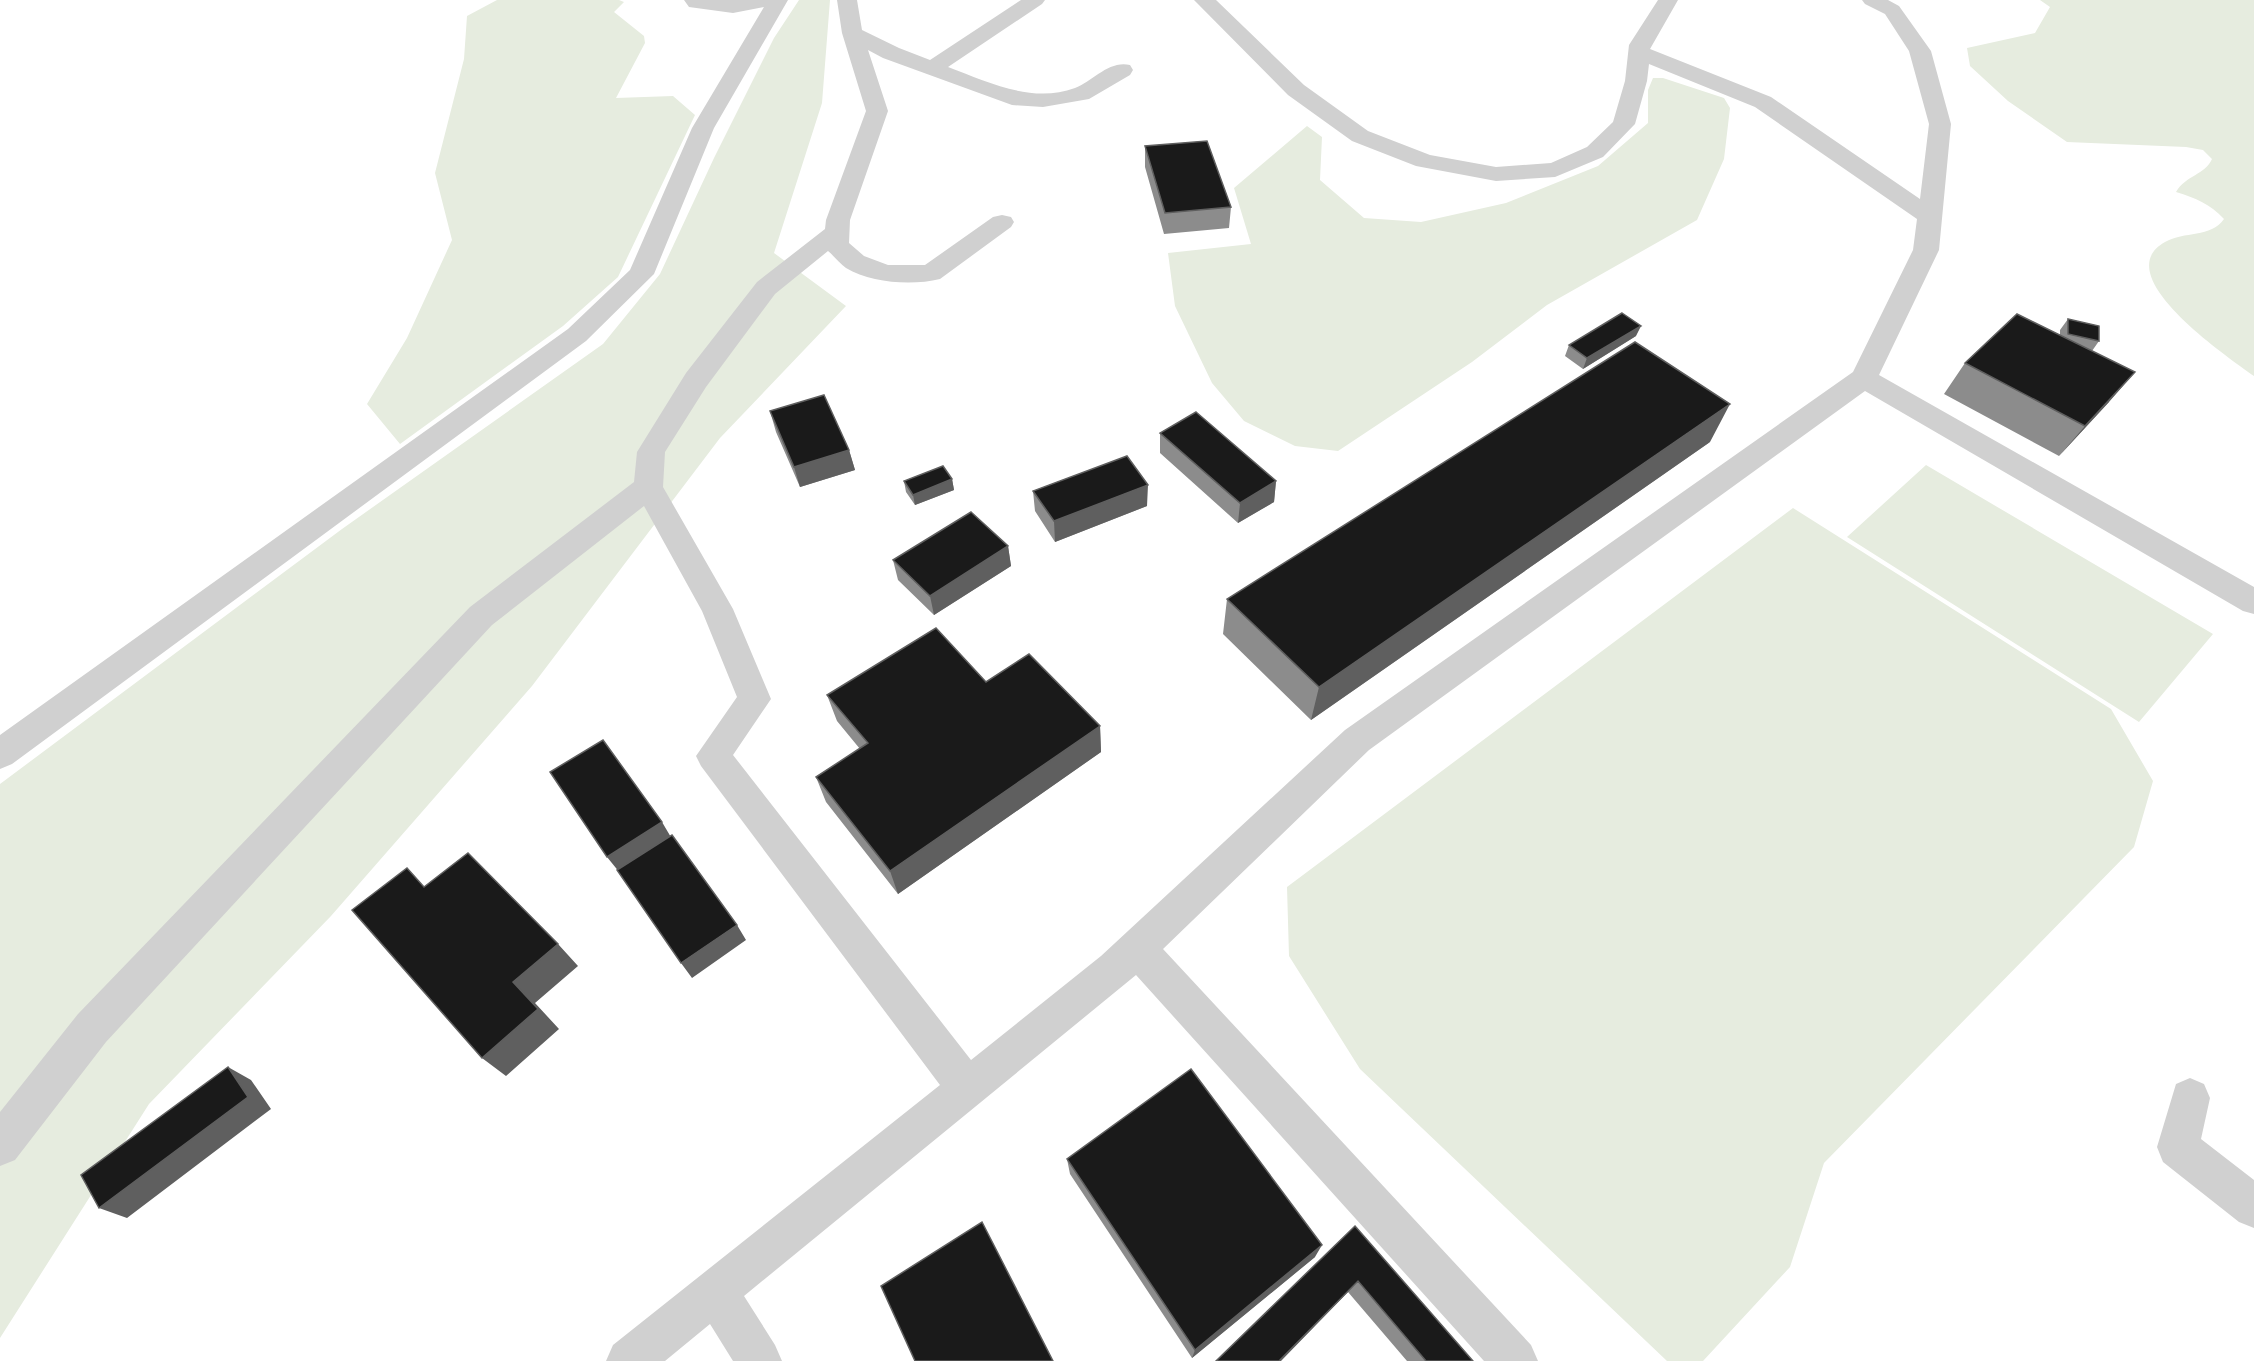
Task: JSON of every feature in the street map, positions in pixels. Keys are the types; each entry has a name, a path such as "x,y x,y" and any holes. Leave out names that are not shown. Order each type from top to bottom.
{"lane":[{"path":"694,0 696,3 733,7 766,0"},
{"path":"0,754 577,335 641,274 703,128 778,0"},
{"path":"847,0 852,33 878,111 838,220 836,244 855,262 885,273 931,273 1002,222"},
{"path":"932,68 1035,0"},
{"path":"1204,0 1296,90 1360,136 1424,161 1496,174 1555,170 1595,152 1624,124 1636,81 1640,45 1668,0"},
{"path":"629,1361 1115,969 1357,740 1864,378 1926,250 1940,124 1920,51 1892,10 1872,0"},
{"path":"852,33 891,53 1012,98 1043,100 1081,94 1122,70"},
{"path":"1639,52 1763,102 1930,217"},
{"path":"837,232 766,288 696,380 651,452 648,487 717,609 754,699 713,756 967,1088"},
{"path":"1864,378 2254,602"},
{"path":"0,1145 92,1028 481,616 648,487"},
{"path":"1137,948 1515,1361"},
{"path":"2190,1098 2178,1147 2254,1207"},
{"path":"715,1292 759,1361"}],"shaded area":[{"path":"497,0 619,0 624,2 614,12 644,36 645,43 616,98 673,96 695,115 618,277 563,326 400,444 367,404 407,338 452,240 435,173 464,59 467,16"},
{"path":"799,0 830,0 822,103 774,253 846,306 720,438 532,686 331,916 149,1104 0,1338 0,784 342,529 603,344 660,274 714,158 774,38"},
{"path":"2040,0 2254,0 2254,376 2221,352 2178,314 2160,294 2150,274 2151,256 2165,242 2180,236 2205,232 2219,225 2224,219 2202,202 2176,192 2185,182 2205,169 2212,159 2203,150 2186,147 2067,142 2008,101 1970,66 1967,48 2035,33 2050,7"},
{"path":"1653,78 1663,78 1724,98 1730,108 1724,159 1697,220 1547,305 1472,362 1338,451 1295,446 1244,421 1212,383 1175,306 1168,253 1251,244 1234,188 1307,126 1322,137 1320,180 1364,218 1421,222 1506,203 1598,166 1648,123 1648,90"},
{"path":"1926,465 2213,634 2139,722 1847,537"},
{"path":"1793,508 2111,709 2153,781 2134,847 1824,1163 1790,1267 1703,1361 1667,1361 1360,1069 1289,956 1287,887"}],"building":[{"path":"1207,141 1231,207 1165,213 1145,146"},
{"path":"1622,313 1641,326 1587,358 1569,345"},
{"path":"2017,314 2135,372 2085,426 1965,363"},
{"path":"2068,319 2099,326 2099,341 2068,334"},
{"path":"1635,342 1730,404 1319,687 1227,599"},
{"path":"824,395 849,450 794,467 770,411"},
{"path":"1196,412 1276,481 1240,503 1160,433"},
{"path":"1127,456 1148,485 1054,521 1033,491"},
{"path":"943,466 952,479 913,495 904,481"},
{"path":"971,512 1008,546 930,596 893,560"},
{"path":"936,628 986,682 1029,654 1100,726 890,871 816,777 868,743 827,695"},
{"path":"603,740 662,822 607,857 550,772"},
{"path":"672,835 737,925 681,963 617,870"},
{"path":"468,853 558,944 513,982 538,1009 482,1058 352,910 407,868 424,887"},
{"path":"228,1067 248,1097 99,1208 81,1175"},
{"path":"1191,1069 1322,1245 1195,1350 1067,1159"},
{"path":"982,1222 1053,1361 915,1361 881,1286"},
{"path":"1355,1226 1473,1361 1426,1361 1358,1281 1279,1361 1216,1361"}]}
